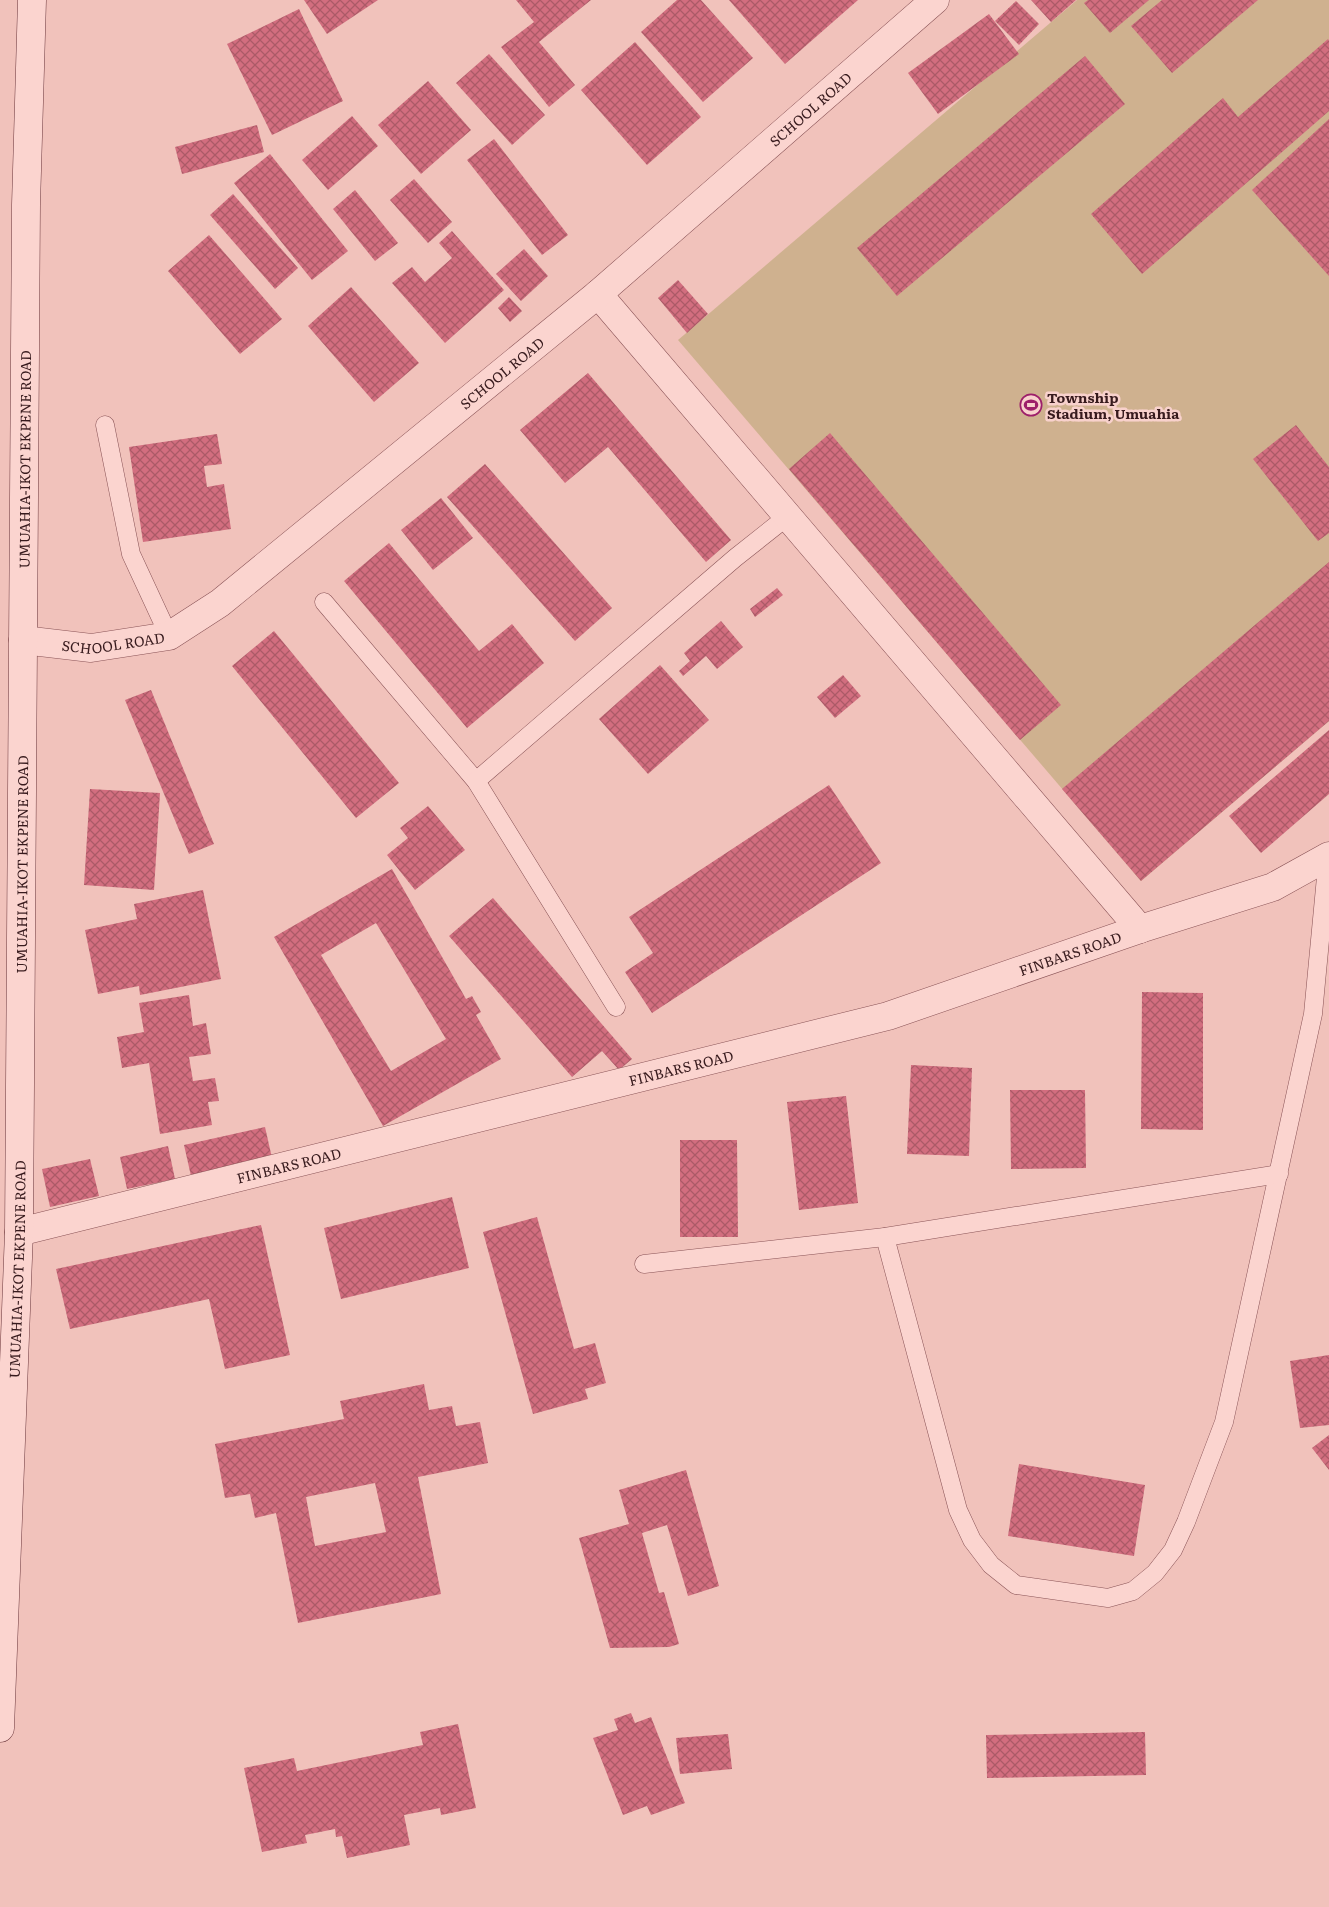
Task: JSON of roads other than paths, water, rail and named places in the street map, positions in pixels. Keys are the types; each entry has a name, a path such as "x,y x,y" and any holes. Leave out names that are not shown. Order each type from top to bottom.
{"street":[{"name":"UMUAHIA-IKOT EKPENE ROAD","path":"0,1728 19,1232 26,205 32,0"},
{"name":"SCHOOL ROAD","path":"23,640 91,648 169,636 220,603 598,294 935,0"},
{"path":"598,294 1140,929"},
{"name":"FINBARS ROAD","path":"19,1232 888,1016 1140,929 1273,887 1328,856"}],"lane":[{"path":"105,425 131,554 169,636"},
{"path":"476,781 735,558 788,516"},
{"path":"324,602 476,781 616,1007"},
{"path":"885,1237 958,1510 972,1540 991,1566 1016,1585 1108,1598 1133,1591 1155,1573 1173,1550 1186,1522 1224,1422 1313,1014 1328,856"},
{"path":"644,1264 885,1237 1279,1174"}],"place":[{"name":"Township Stadium, Umuahia","path":"1031,405"}]}
